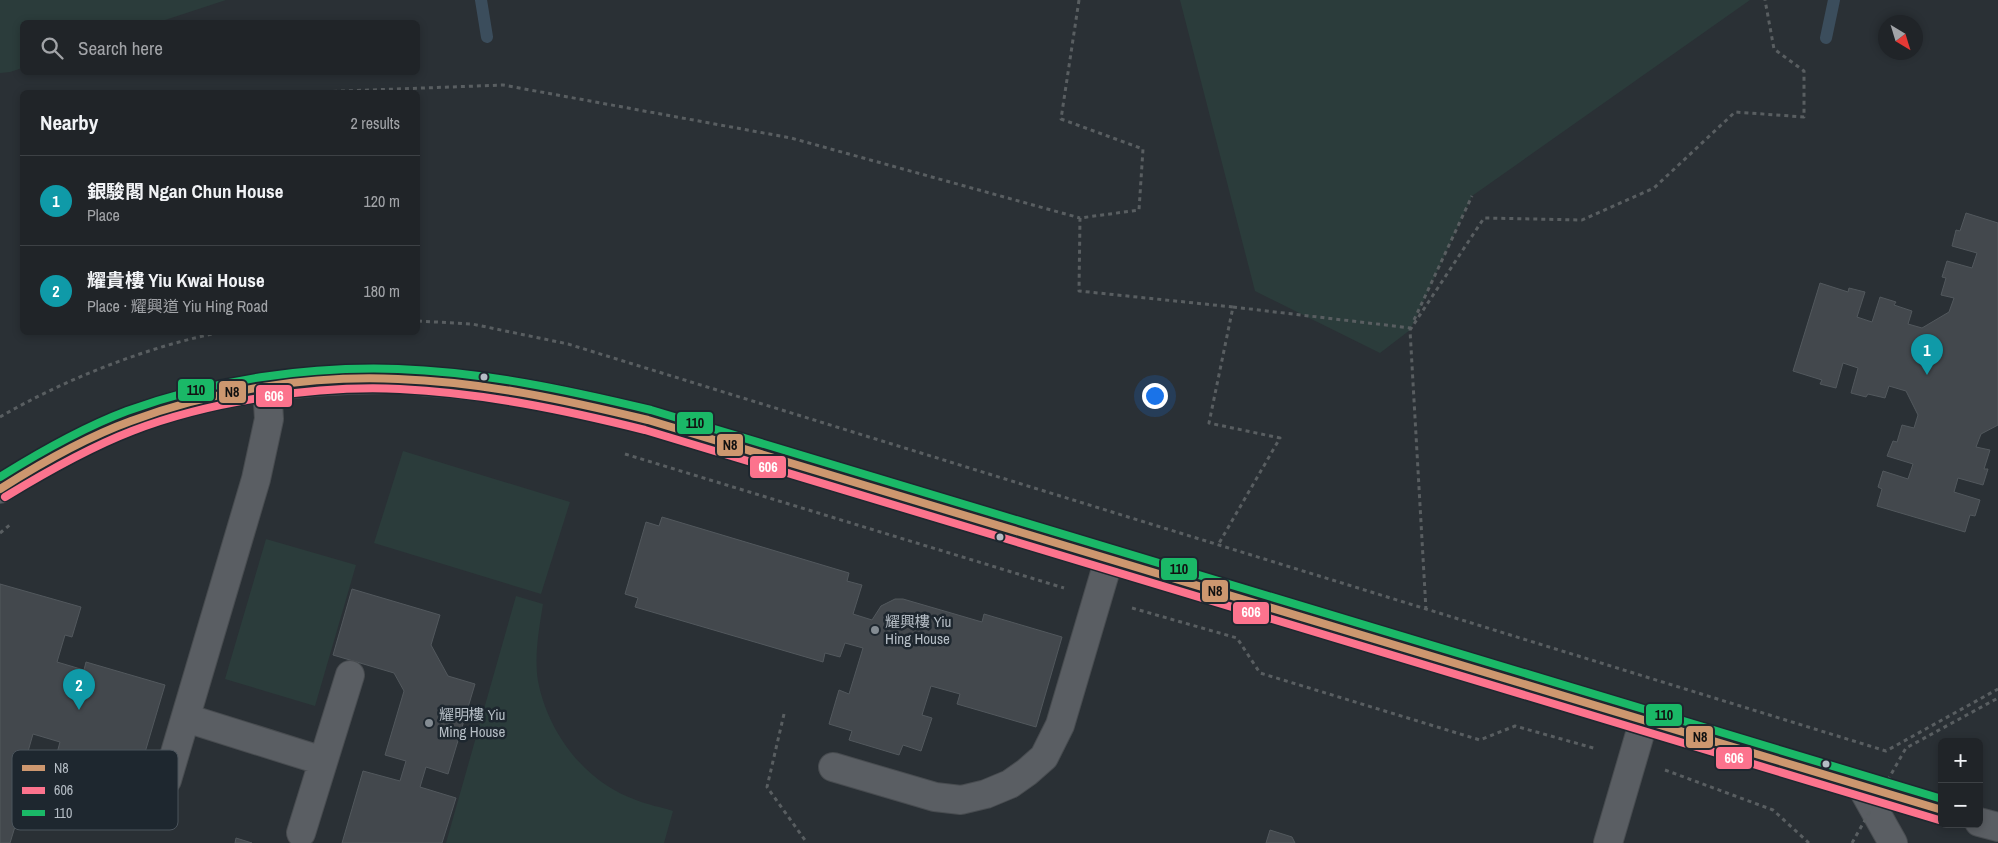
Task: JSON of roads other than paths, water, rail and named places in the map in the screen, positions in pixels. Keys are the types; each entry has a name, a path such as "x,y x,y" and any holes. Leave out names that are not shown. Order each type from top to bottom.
{"street":[{"path":"0,489 41,463 106,432 166,409 216,396 267,387 389,378 467,384 592,406 648,420 1938,809"},
{"path":"177,750 256,479 269,420 267,387"},
{"path":"833,767 935,797 961,800 986,794 1010,784 1027,772 1044,757 1060,725 1109,559"},
{"path":"301,833 350,675"},
{"path":"186,718 323,760"},
{"path":"1608,843 1644,720"},
{"path":"1861,786 1893,843"},
{"path":"1983,823 1998,827"}],"waterway":[{"path":"481,0 487,37"},
{"path":"1826,38 1834,0"}],"place":[{"name":"銀駿閣 Ngan Chun House","path":"1927,375"},
{"name":"耀興樓 Yiu Hing House","path":"875,630"},
{"name":"耀貴樓 Yiu Kwai House","path":"79,710"},
{"name":"耀明樓 Yiu Ming House","path":"429,723"}]}
